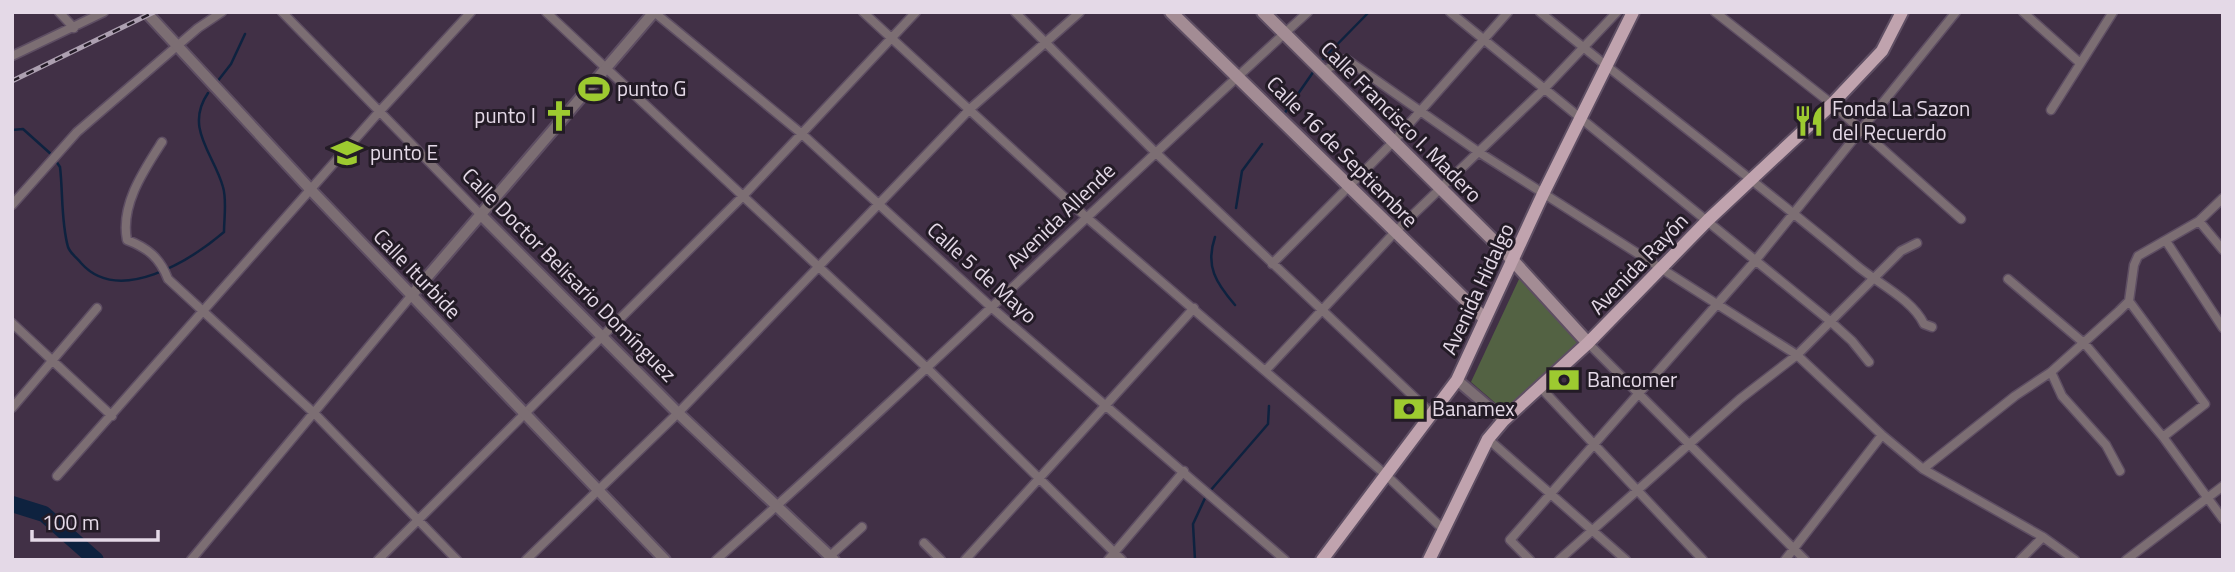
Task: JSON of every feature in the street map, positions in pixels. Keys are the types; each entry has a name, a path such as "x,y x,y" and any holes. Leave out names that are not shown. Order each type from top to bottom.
{"main road":[{"name":"Calle 16 de Septiembre","path":"1171,12 1485,320"},
{"name":"Calle Francisco I. Madero","path":"1263,12 1513,260 1588,343"},
{"name":"Avenida Hidalgo","path":"1322,560 1457,380 1543,194 1633,12"},
{"name":"Avenida Rayón","path":"1429,560 1488,439 1504,419 1588,343 1708,220 1832,104 1882,51 1902,12"}],"street":[{"path":"59,12 74,28"},
{"path":"14,51 74,28 104,12"},
{"name":"Calle Iturbide","path":"146,12 411,296 665,560"},
{"path":"14,199 58,151 176,47 222,12"},
{"name":"Calle Doctor Belisario Domínguez","path":"282,12 482,216 605,336 678,413 832,558"},
{"path":"57,476 310,189 471,12"},
{"path":"546,12 608,67 927,368 1122,560"},
{"path":"191,560 411,296 654,12"},
{"name":"Calle 5 de Mayo","path":"654,12 802,134 991,307 1286,560"},
{"path":"863,12 971,108 1085,216 1194,307 1386,475 1444,530"},
{"path":"378,560 744,195 916,12"},
{"path":"1015,12 1155,152 1321,312 1432,414"},
{"path":"526,560 596,488 678,413 971,108 1080,12"},
{"name":"Avenida Allende","path":"716,560 927,368 1085,216 1308,12"},
{"path":"1450,12 1830,321 1852,341 1869,362"},
{"path":"1272,264 1394,142 1486,41 1508,12"},
{"path":"1541,12 1794,212 1873,279 1918,312 1924,324 1931,327"},
{"path":"1266,370 1395,232 1480,153 1617,12"},
{"path":"1715,12 1832,104 1961,219"},
{"path":"1530,560 1510,540 1755,261 1956,12"},
{"path":"2023,12 2080,63"},
{"path":"2051,110 2113,12"},
{"path":"1321,69 1344,58 1480,153 1797,355 1882,435 1923,469 2043,537 2075,560"},
{"path":"162,142 137,184 124,224 127,240 144,247 157,258 168,279 315,414 457,560"},
{"path":"1923,469 2085,344 2129,301 2134,265 2138,256 2199,221 2223,198"},
{"path":"2199,221 2223,250"},
{"path":"2166,241 2223,328"},
{"path":"1559,560 1591,528 1740,399 1797,355 1901,251 1917,243"},
{"path":"2008,279 2085,344 2163,437 2223,519"},
{"path":"2129,301 2205,404 2163,437"},
{"path":"965,560 1194,307"},
{"path":"12,408 97,308"},
{"path":"12,323 111,416"},
{"name":"Calle Francisco I. Madero","path":"1588,343 1639,396 1691,443 1805,560"},
{"path":"2051,372 2062,396 2106,445 2120,471"},
{"path":"1457,380 1504,419"},
{"path":"1541,388 1703,560"},
{"path":"1785,560 1882,435"},
{"path":"1488,439 1552,492 1626,560"},
{"path":"1108,560 1184,471"},
{"path":"2126,560 2223,486"},
{"path":"832,558 862,527"},
{"path":"2020,560 2043,537"},
{"path":"923,543 941,560"}],"green space":[{"path":"1520,277 1579,345 1507,413 1471,382"}],"waterway":[{"path":"1320,62 1369,12"},
{"path":"217,82 231,64 245,34"},
{"path":"1284,114 1316,68"},
{"path":"56,161 60,167 66,237 72,253 97,275 115,280 154,274 193,255 224,232 223,187 200,129 201,106 208,93"},
{"path":"12,130 23,129 52,155"},
{"path":"1236,208 1242,171 1262,144"},
{"path":"1215,237 1211,257 1214,274 1235,305"},
{"path":"1210,491 1268,424 1269,406"},
{"path":"1195,560 1193,524 1206,496"},
{"path":"12,504 44,514 96,560"}],"railway":[{"path":"12,81 154,12"}],"place":[{"name":"punto G","path":"594,89"},
{"name":"punto I","path":"559,116"},
{"name":"Fonda La Sazon del Recuerdo","path":"1809,121"},
{"name":"punto E","path":"347,153"},
{"name":"Bancomer","path":"1564,380"},
{"name":"Banamex","path":"1409,409"}]}
